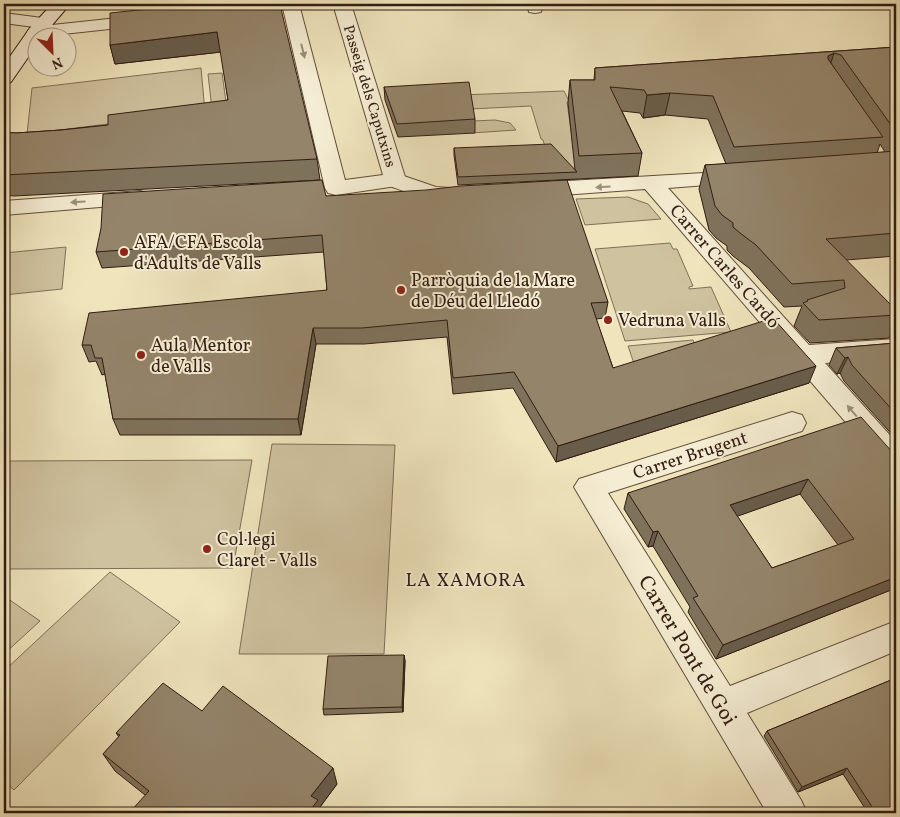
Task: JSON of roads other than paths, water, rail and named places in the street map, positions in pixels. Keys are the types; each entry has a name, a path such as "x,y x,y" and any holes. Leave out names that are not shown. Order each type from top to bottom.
{"street":[{"path":"40,28 61,4"},
{"path":"216,12 290,4"},
{"name":"Passeig dels Caputxins","path":"290,4 327,188 395,180 342,4"},
{"path":"4,18 40,28 167,18"},
{"path":"4,78 28,45"},
{"path":"513,192 760,176"},
{"path":"395,180 434,194 476,193"},
{"name":"Carrer Carles Cardó","path":"652,184 896,460"},
{"path":"4,208 161,197"},
{"path":"803,355 896,348"},
{"name":"Carrer Brugent","path":"589,487 792,423"},
{"name":"Carrer Pont de Goi","path":"589,487 788,813"},
{"path":"722,706 896,636"}],"place":[{"name":"AFA/CFA Escola d'Adults de Valls","path":"124,252"},
{"name":"Parròquia de la Mare de Déu del Lledó","path":"401,290"},
{"name":"Vedruna Valls","path":"608,320"},
{"name":"Aula Mentor de Valls","path":"141,355"},
{"name":"Col·legi Claret - Valls","path":"207,549"}],"district":[{"name":"LA XAMORA","path":"466,579"}]}
